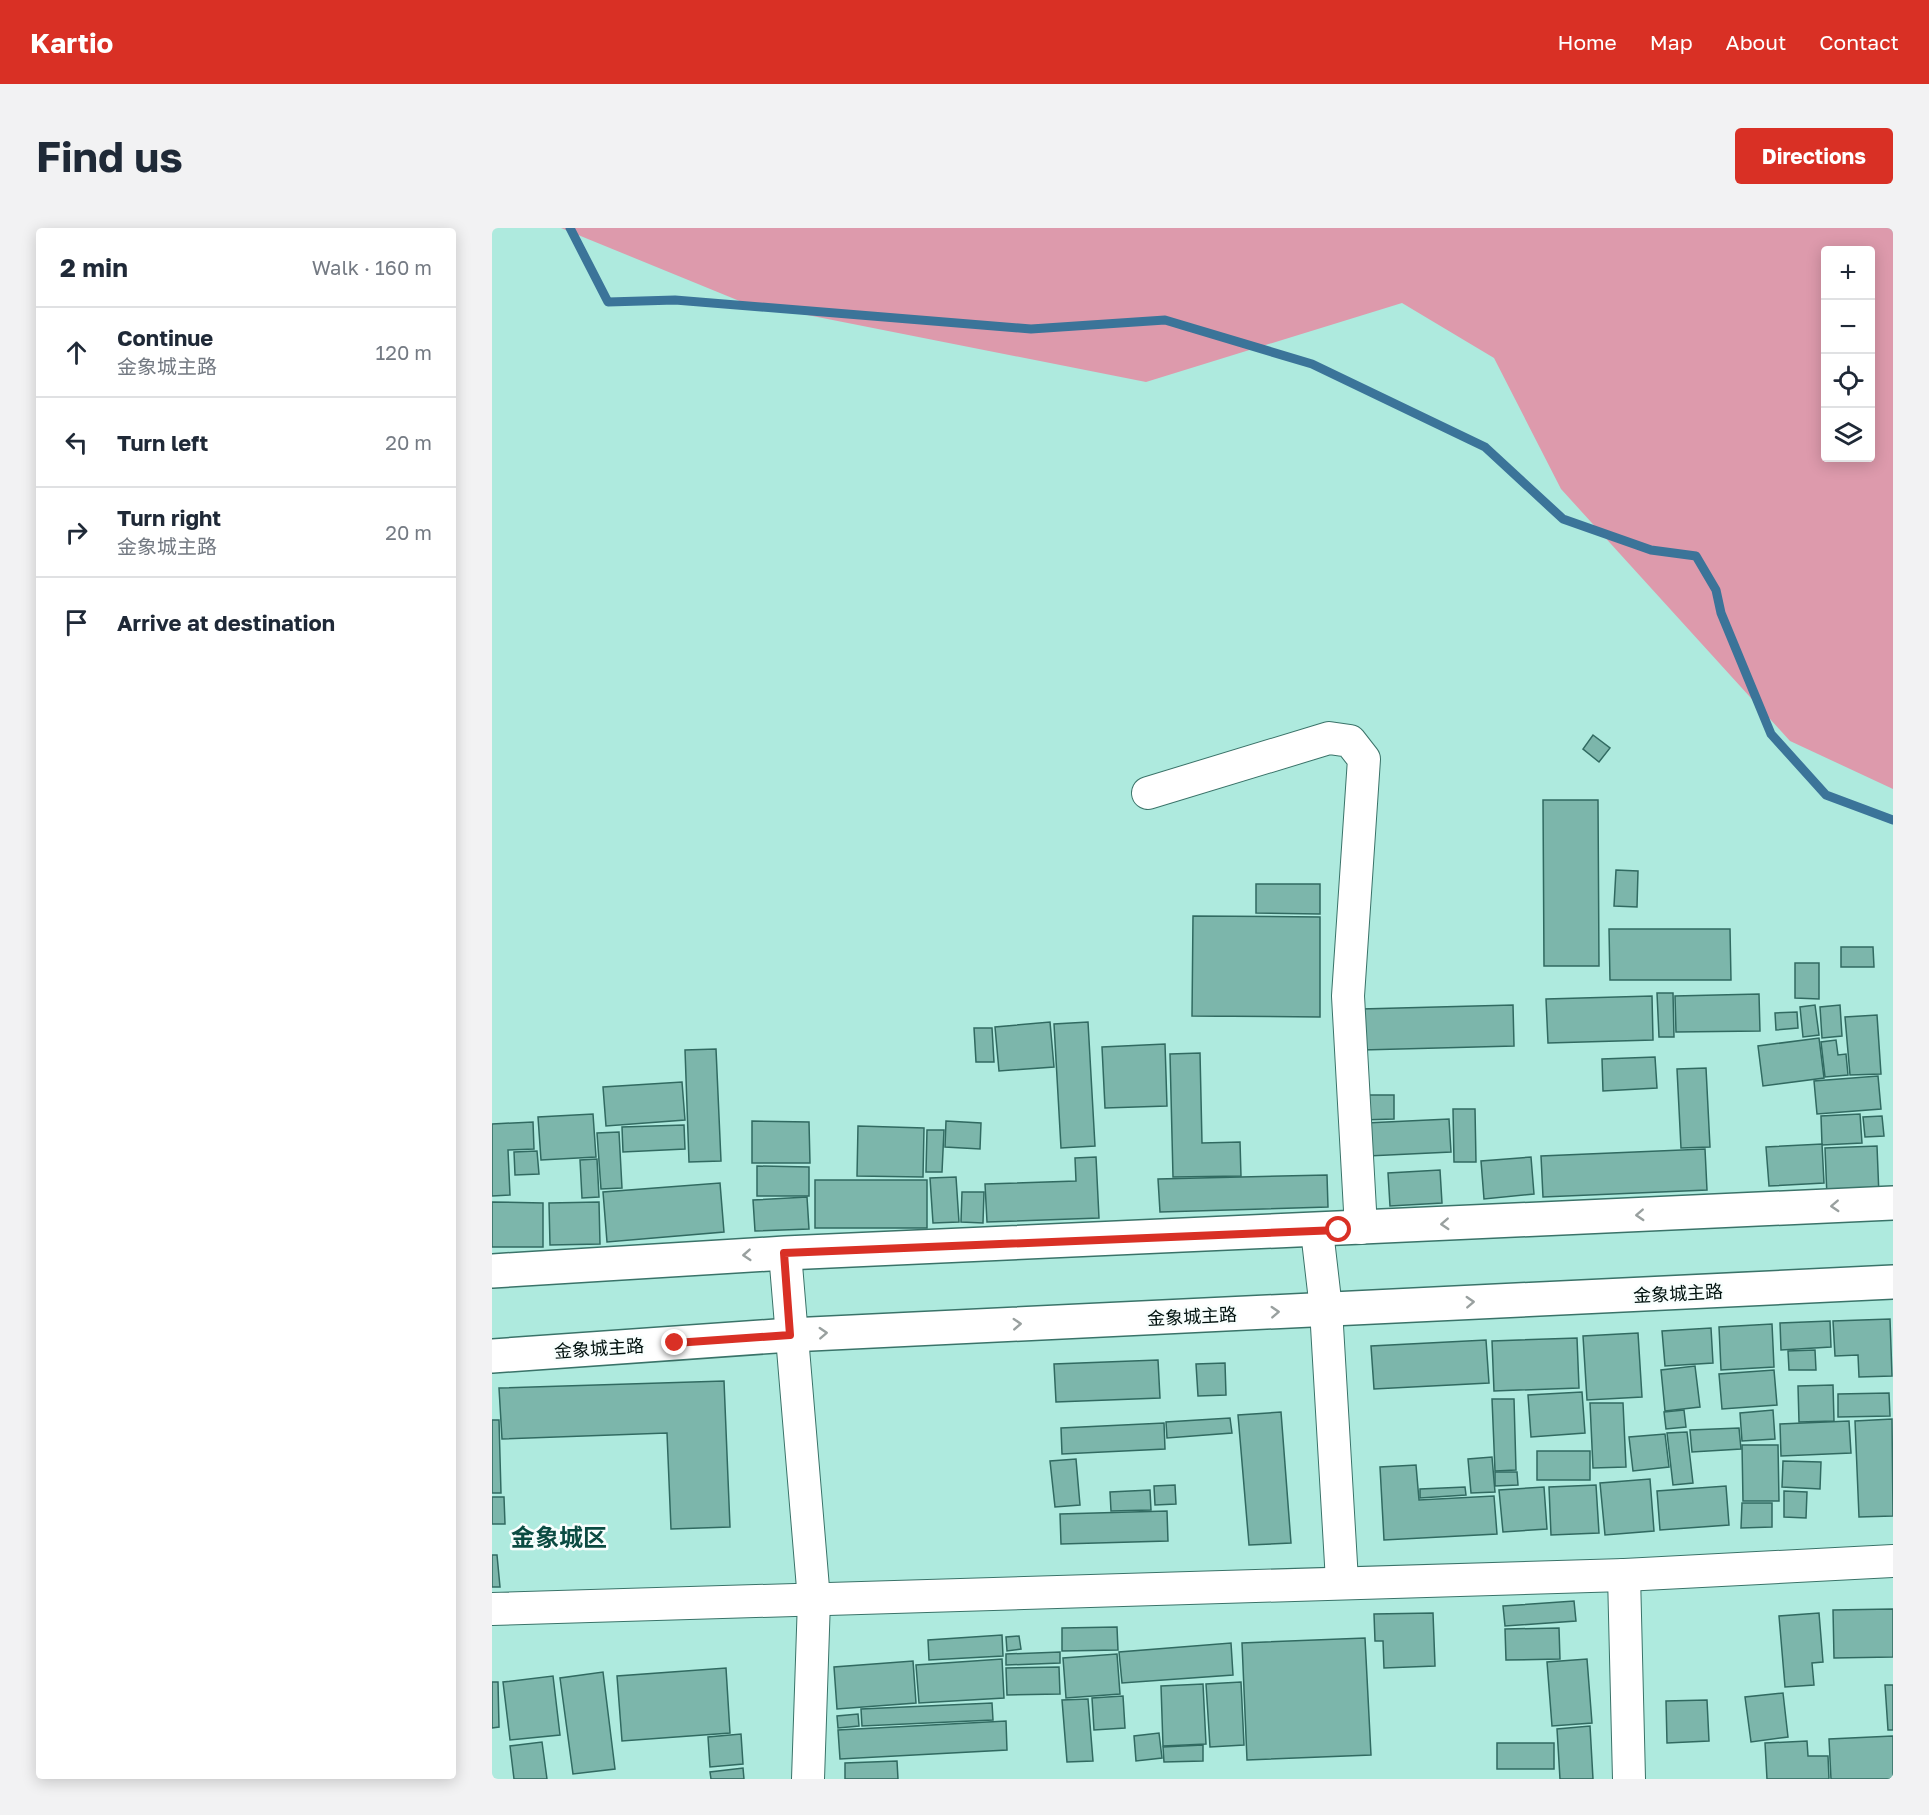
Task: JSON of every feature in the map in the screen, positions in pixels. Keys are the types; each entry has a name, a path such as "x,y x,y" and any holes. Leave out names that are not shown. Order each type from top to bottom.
{"main road":[{"path":"492,1271 784,1253 1317,1231 1893,1203"},
{"name":"金象城主路","path":"492,1356 790,1335 1893,1282"}],"street":[{"path":"1148,793 1329,738 1350,741 1364,759 1348,996 1361,1228"},
{"path":"1317,1231 1326,1309 1342,1581"},
{"path":"784,1253 814,1600 808,1779"},
{"path":"492,1609 1342,1581 1624,1575 1893,1561"},
{"path":"1624,1575 1629,1779"}],"shaded area":[{"path":"561,228 1893,228 1893,789 1790,741 1561,489 1494,358 1402,303 1146,382 742,302"}],"building":[{"path":"1593,735 1610,748 1599,762 1583,749"},
{"path":"1543,800 1598,800 1599,966 1544,966"},
{"path":"1616,870 1638,871 1637,907 1614,906"},
{"path":"1256,884 1320,884 1320,914 1256,913"},
{"path":"1193,916 1320,917 1320,1017 1192,1016"},
{"path":"1609,929 1730,929 1731,980 1610,980"},
{"path":"1841,947 1873,947 1874,967 1841,967"},
{"path":"1795,963 1819,963 1819,999 1795,998"},
{"path":"1657,993 1673,993 1674,1037 1659,1037"},
{"path":"1759,994 1760,1031 1676,1032 1675,996"},
{"path":"1652,996 1653,1040 1548,1043 1546,999"},
{"path":"1513,1005 1514,1046 1362,1050 1361,1009"},
{"path":"1815,1005 1819,1035 1803,1037 1800,1007"},
{"path":"1840,1005 1842,1036 1822,1038 1820,1007"},
{"path":"1797,1012 1798,1028 1776,1030 1775,1013"},
{"path":"1877,1015 1881,1074 1850,1075 1845,1017"},
{"path":"1050,1022 1054,1067 999,1071 995,1027"},
{"path":"1088,1022 1095,1146 1061,1148 1054,1024"},
{"path":"974,1028 992,1028 994,1062 976,1062"},
{"path":"1819,1038 1824,1078 1763,1086 1758,1046"},
{"path":"1836,1040 1838,1055 1846,1054 1848,1075 1825,1077 1821,1042"},
{"path":"1165,1044 1167,1106 1105,1108 1102,1047"},
{"path":"716,1049 721,1161 689,1162 685,1050"},
{"path":"1200,1053 1202,1143 1240,1142 1241,1176 1173,1177 1170,1054"},
{"path":"1655,1057 1657,1088 1603,1091 1602,1059"},
{"path":"1706,1068 1710,1147 1681,1148 1677,1069"},
{"path":"1878,1076 1881,1109 1817,1114 1814,1081"},
{"path":"682,1082 685,1120 606,1126 603,1087"},
{"path":"1361,1095 1394,1095 1394,1119 1361,1120"},
{"path":"1453,1109 1475,1109 1476,1162 1454,1162"},
{"path":"593,1114 596,1157 541,1160 538,1117"},
{"path":"1860,1114 1862,1143 1822,1145 1821,1116"},
{"path":"1882,1116 1884,1136 1865,1137 1863,1117"},
{"path":"1449,1119 1451,1152 1368,1156 1366,1123"},
{"path":"752,1121 809,1122 810,1163 752,1163"},
{"path":"946,1121 981,1123 980,1149 945,1147"},
{"path":"533,1122 534,1149 508,1150 510,1195 492,1196 492,1124"},
{"path":"684,1125 685,1149 623,1152 622,1127"},
{"path":"858,1126 924,1128 923,1177 857,1176"},
{"path":"927,1130 944,1130 942,1172 926,1172"},
{"path":"619,1132 622,1188 601,1189 597,1133"},
{"path":"1822,1144 1824,1183 1769,1186 1766,1147"},
{"path":"1877,1146 1879,1196 1827,1197 1825,1148"},
{"path":"1705,1149 1707,1190 1543,1197 1541,1156"},
{"path":"537,1151 539,1174 515,1175 514,1152"},
{"path":"1096,1157 1099,1218 987,1222 985,1184 1076,1181 1075,1158"},
{"path":"1531,1157 1534,1194 1484,1199 1481,1161"},
{"path":"597,1159 599,1197 582,1198 580,1160"},
{"path":"757,1166 809,1167 809,1196 757,1196"},
{"path":"1440,1170 1442,1203 1390,1206 1388,1173"},
{"path":"1327,1175 1328,1207 1160,1212 1158,1179"},
{"path":"956,1177 959,1222 933,1223 930,1178"},
{"path":"815,1180 927,1180 927,1228 815,1228"},
{"path":"720,1183 724,1232 607,1242 603,1192"},
{"path":"962,1192 984,1192 983,1223 961,1222"},
{"path":"807,1197 809,1229 755,1231 753,1200"},
{"path":"492,1202 543,1203 543,1247 492,1247"},
{"path":"599,1202 600,1244 550,1245 549,1203"},
{"path":"1890,1319 1892,1376 1859,1377 1858,1355 1835,1356 1833,1321"},
{"path":"1830,1321 1831,1347 1781,1350 1780,1323"},
{"path":"1772,1324 1774,1367 1721,1370 1719,1327"},
{"path":"1711,1328 1713,1363 1665,1366 1662,1331"},
{"path":"1638,1333 1642,1397 1587,1400 1583,1336"},
{"path":"1577,1338 1579,1388 1494,1391 1492,1341"},
{"path":"1486,1340 1489,1383 1374,1389 1371,1346"},
{"path":"1815,1350 1816,1370 1789,1370 1788,1351"},
{"path":"1158,1360 1160,1398 1056,1402 1054,1364"},
{"path":"1225,1363 1226,1395 1198,1396 1196,1364"},
{"path":"1695,1366 1700,1407 1665,1411 1661,1370"},
{"path":"1774,1370 1777,1405 1722,1409 1719,1374"},
{"path":"724,1381 730,1527 671,1529 667,1433 502,1439 499,1388"},
{"path":"1833,1385 1834,1421 1799,1422 1798,1386"},
{"path":"1582,1392 1585,1433 1531,1437 1528,1395"},
{"path":"1889,1393 1890,1416 1838,1417 1838,1394"},
{"path":"1492,1399 1514,1399 1516,1470 1495,1471"},
{"path":"1590,1403 1623,1403 1626,1467 1593,1468"},
{"path":"1684,1410 1686,1427 1666,1429 1664,1412"},
{"path":"1773,1410 1775,1439 1742,1441 1740,1413"},
{"path":"1281,1412 1291,1543 1249,1545 1238,1415"},
{"path":"1230,1418 1232,1433 1167,1438 1166,1422"},
{"path":"1892,1419 1893,1516 1859,1517 1855,1421"},
{"path":"492,1420 499,1420 501,1493 492,1493"},
{"path":"1849,1421 1851,1453 1781,1456 1780,1424"},
{"path":"1164,1423 1165,1449 1062,1454 1061,1428"},
{"path":"1739,1428 1741,1449 1692,1452 1690,1430"},
{"path":"1687,1432 1693,1483 1673,1485 1667,1433"},
{"path":"1665,1434 1669,1467 1633,1471 1629,1437"},
{"path":"1742,1445 1778,1445 1779,1501 1743,1501"},
{"path":"1537,1451 1590,1451 1590,1480 1537,1480"},
{"path":"1492,1457 1495,1492 1471,1493 1468,1459"},
{"path":"1076,1459 1080,1505 1055,1507 1050,1461"},
{"path":"1783,1461 1821,1462 1820,1489 1782,1487"},
{"path":"1416,1465 1419,1500 1494,1496 1497,1534 1384,1540 1380,1467"},
{"path":"1495,1472 1517,1472 1518,1485 1495,1486"},
{"path":"1650,1479 1654,1531 1605,1535 1600,1483"},
{"path":"1175,1485 1176,1504 1155,1505 1154,1486"},
{"path":"1596,1485 1599,1533 1551,1535 1549,1487"},
{"path":"1726,1486 1729,1525 1660,1530 1657,1491"},
{"path":"1465,1487 1466,1495 1420,1498 1420,1489"},
{"path":"1544,1487 1547,1529 1503,1532 1499,1490"},
{"path":"1150,1490 1151,1510 1111,1511 1110,1492"},
{"path":"1784,1491 1807,1492 1806,1518 1784,1517"},
{"path":"492,1497 504,1497 505,1524 492,1524"},
{"path":"1742,1503 1772,1503 1772,1527 1741,1528"},
{"path":"1167,1511 1168,1541 1061,1544 1060,1514"},
{"path":"492,1555 497,1555 500,1587 492,1587"},
{"path":"1574,1601 1576,1621 1505,1626 1503,1606"},
{"path":"1893,1609 1893,1657 1834,1658 1833,1610"},
{"path":"1433,1613 1435,1666 1384,1668 1383,1641 1375,1641 1374,1614"},
{"path":"1819,1613 1823,1662 1812,1663 1814,1685 1785,1687 1779,1616"},
{"path":"1117,1627 1118,1650 1062,1651 1062,1628"},
{"path":"1559,1628 1560,1659 1506,1660 1505,1629"},
{"path":"1002,1635 1003,1656 929,1660 928,1640"},
{"path":"1019,1636 1021,1649 1007,1651 1006,1637"},
{"path":"1365,1638 1371,1755 1247,1760 1242,1643"},
{"path":"1231,1643 1233,1675 1122,1683 1119,1652"},
{"path":"1060,1652 1060,1663 1006,1665 1006,1654"},
{"path":"1117,1654 1120,1694 1066,1698 1063,1658"},
{"path":"1002,1659 1004,1698 919,1703 916,1665"},
{"path":"1587,1659 1592,1723 1552,1726 1547,1662"},
{"path":"913,1661 916,1703 837,1709 834,1667"},
{"path":"1059,1667 1060,1694 1007,1695 1006,1668"},
{"path":"726,1668 730,1733 622,1741 617,1676"},
{"path":"603,1672 615,1769 573,1774 560,1678"},
{"path":"553,1676 560,1735 510,1740 503,1682"},
{"path":"492,1682 498,1682 499,1727 492,1728"},
{"path":"1241,1682 1244,1745 1210,1747 1206,1684"},
{"path":"1203,1684 1206,1744 1163,1746 1161,1686"},
{"path":"1885,1685 1893,1685 1893,1730 1888,1730"},
{"path":"1783,1693 1788,1737 1751,1742 1745,1697"},
{"path":"1123,1696 1125,1728 1094,1730 1092,1698"},
{"path":"1088,1699 1093,1761 1067,1762 1062,1700"},
{"path":"1707,1700 1709,1741 1667,1743 1666,1701"},
{"path":"992,1703 993,1720 862,1726 861,1709"},
{"path":"858,1714 859,1726 838,1728 837,1716"},
{"path":"1006,1721 1007,1750 840,1759 838,1730"},
{"path":"1590,1726 1593,1779 1560,1779 1557,1729"},
{"path":"1159,1733 1162,1758 1136,1761 1134,1736"},
{"path":"741,1734 743,1764 710,1767 708,1737"},
{"path":"1893,1736 1893,1779 1831,1779 1829,1739"},
{"path":"1807,1741 1808,1756 1828,1756 1829,1779 1767,1779 1765,1743"},
{"path":"542,1742 547,1779 514,1779 510,1746"},
{"path":"1497,1743 1554,1743 1554,1769 1497,1769"},
{"path":"1203,1745 1203,1761 1164,1762 1163,1747"},
{"path":"897,1761 898,1779 845,1779 845,1763"},
{"path":"743,1768 744,1779 711,1779 710,1772"}],"waterway":[{"path":"570,228 608,302 675,300 1031,329 1165,320 1312,364 1485,447 1563,519 1651,550 1696,556 1716,590 1721,613 1771,734 1826,795 1893,820"}],"district":[{"name":"金象城区","path":"559,1536"}],"route":[{"path":"675,1343 790,1335 784,1253 1339,1230"}]}
